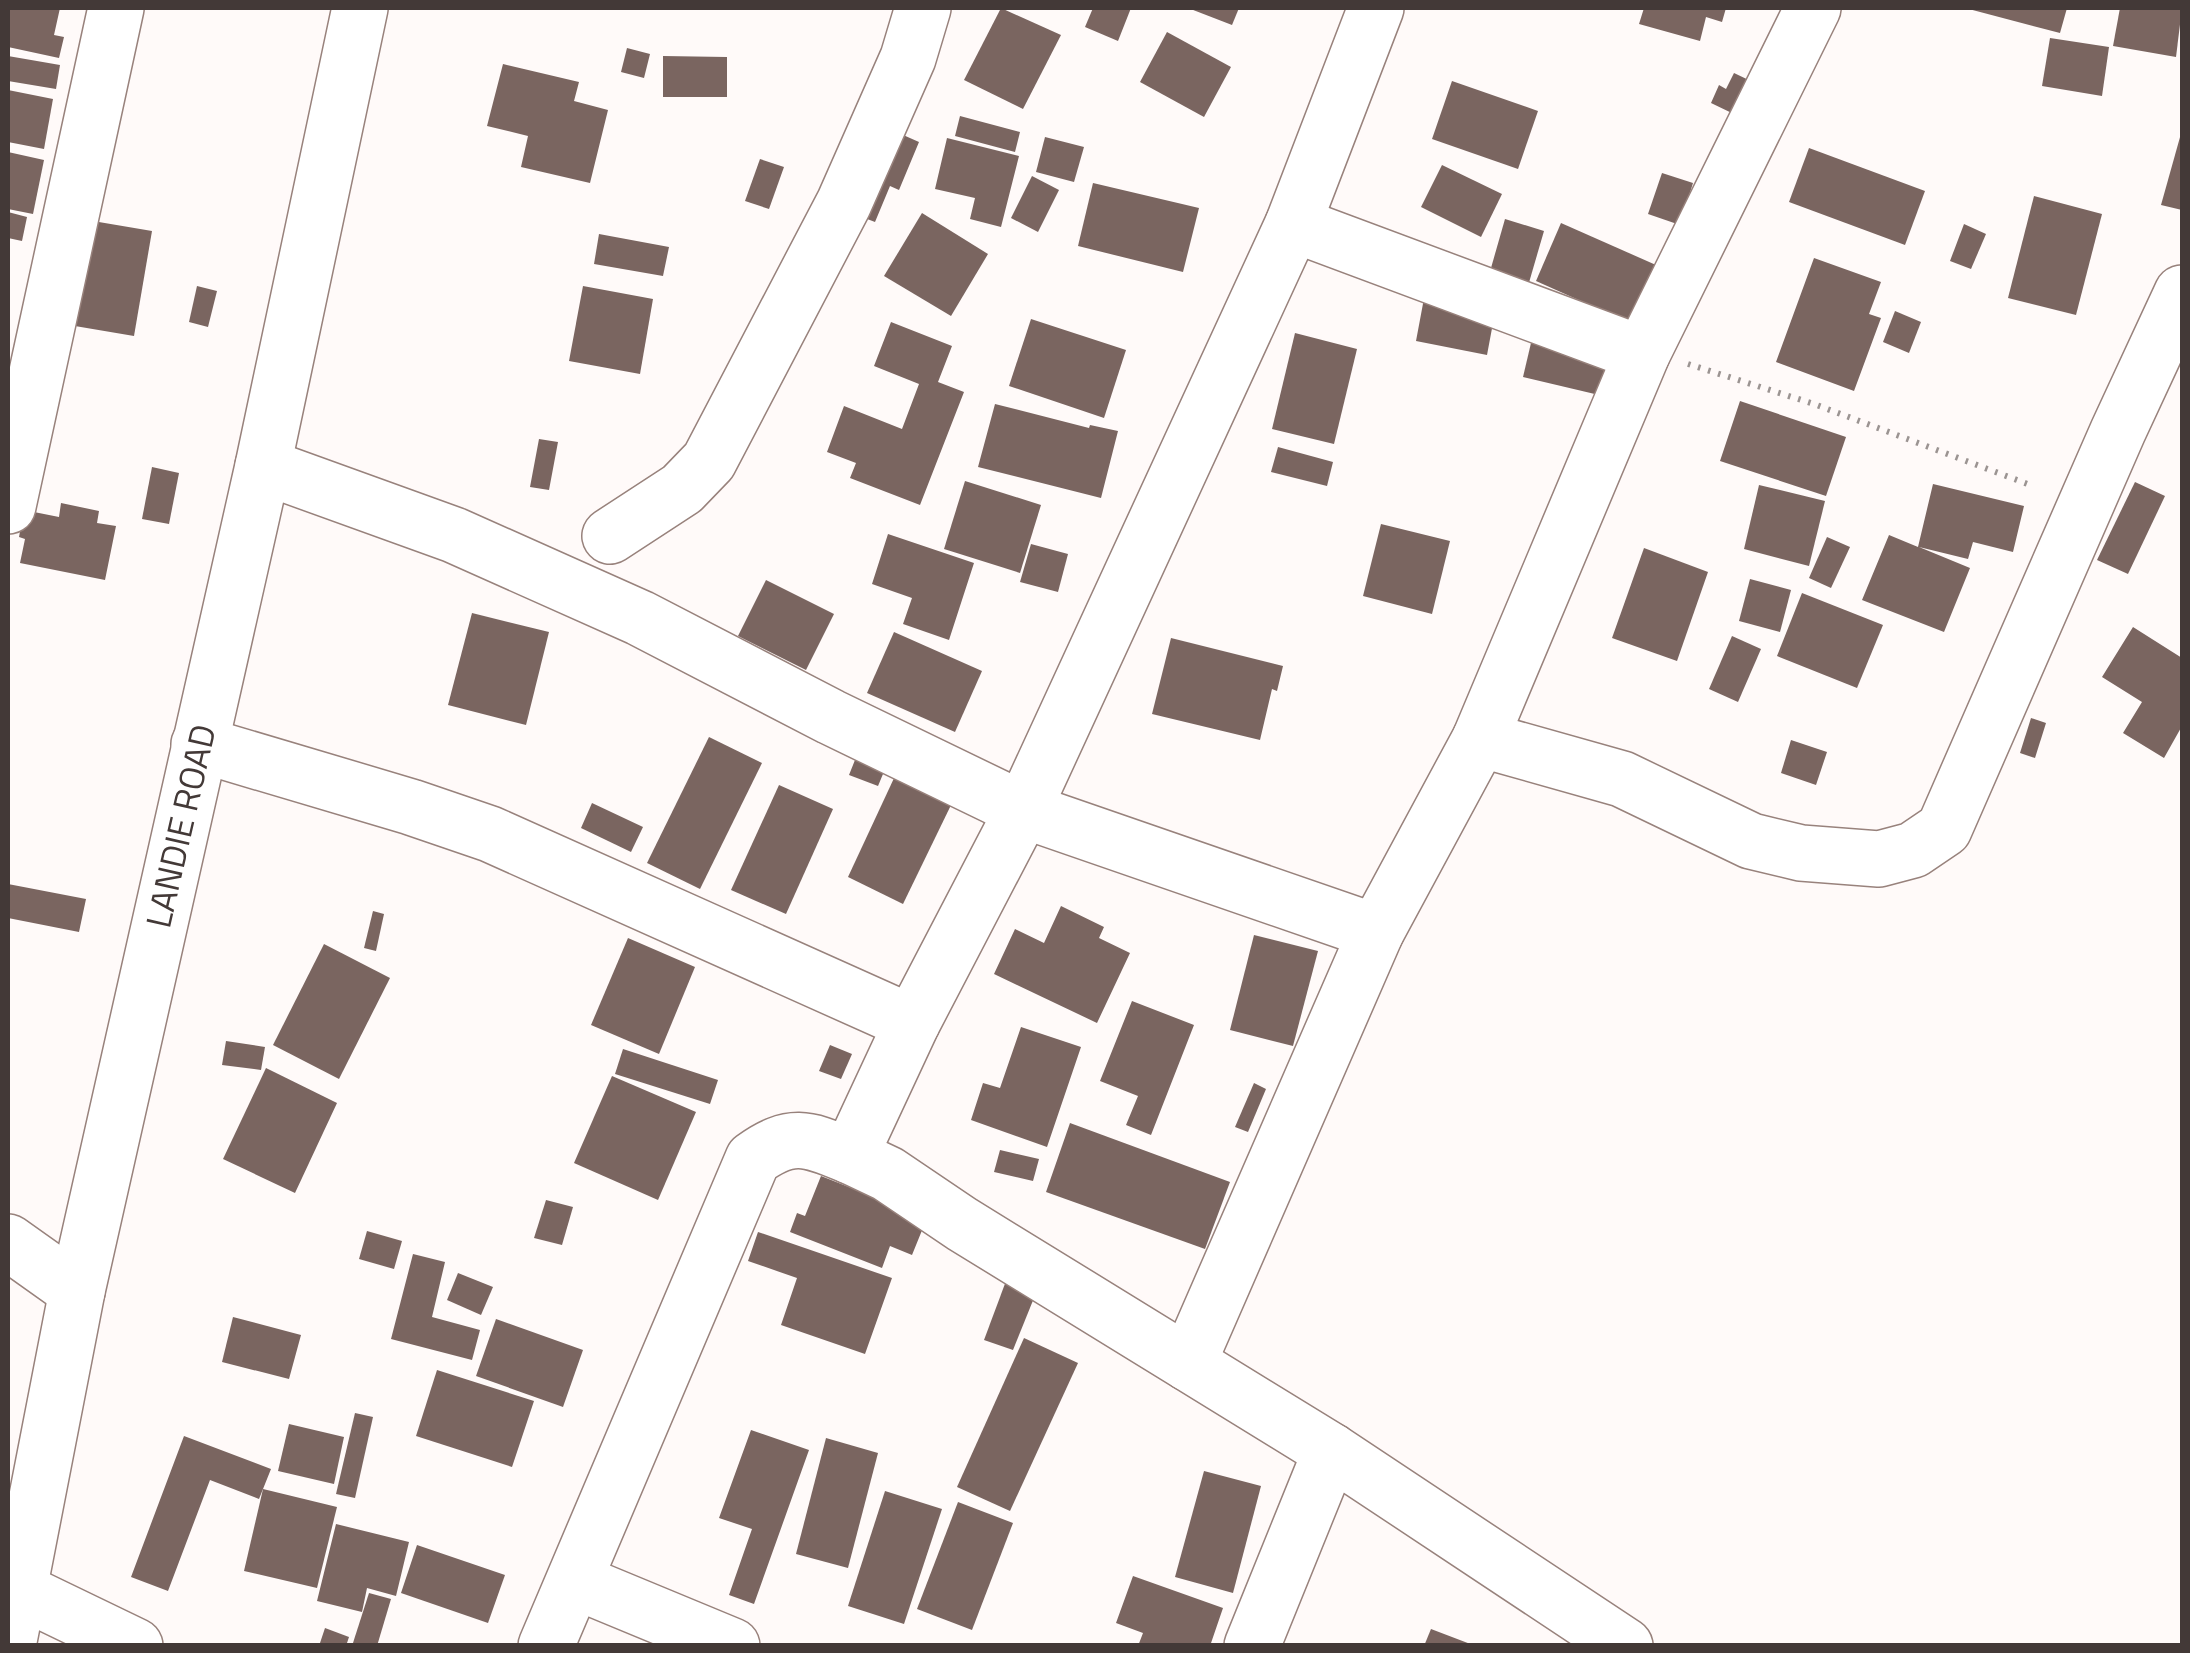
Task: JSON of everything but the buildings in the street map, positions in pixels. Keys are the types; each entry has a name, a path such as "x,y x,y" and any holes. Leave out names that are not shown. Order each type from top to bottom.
{"street":[{"path":"8,506 116,8"},
{"name":"LANDIE ROAD","path":"8,1646 77,1291 360,8"},
{"path":"610,536 682,489 709,460 844,203 908,58 923,8"},
{"path":"850,1156 912,1022 1023,810 1294,224 1376,8"},
{"path":"1188,1364 1376,932 1480,739 1643,351 1813,8"},
{"path":"1294,224 1643,351"},
{"path":"1480,739 1622,779 1751,841 1801,853 1879,859 1913,850 1944,828 2182,294"},
{"path":"262,466 454,535 640,618 1023,810 1376,932"},
{"path":"199,744 490,834 912,1022"},
{"path":"546,1646 754,1159 778,1142 813,1141 888,1174 1330,1452 1626,1646"},
{"path":"8,1242 77,1291"},
{"path":"1252,1646 1330,1452"},
{"path":"575,1582 732,1646"},
{"path":"19,1590 135,1646"}],"path":[{"path":"1643,351 1814,404 2034,486"}]}
